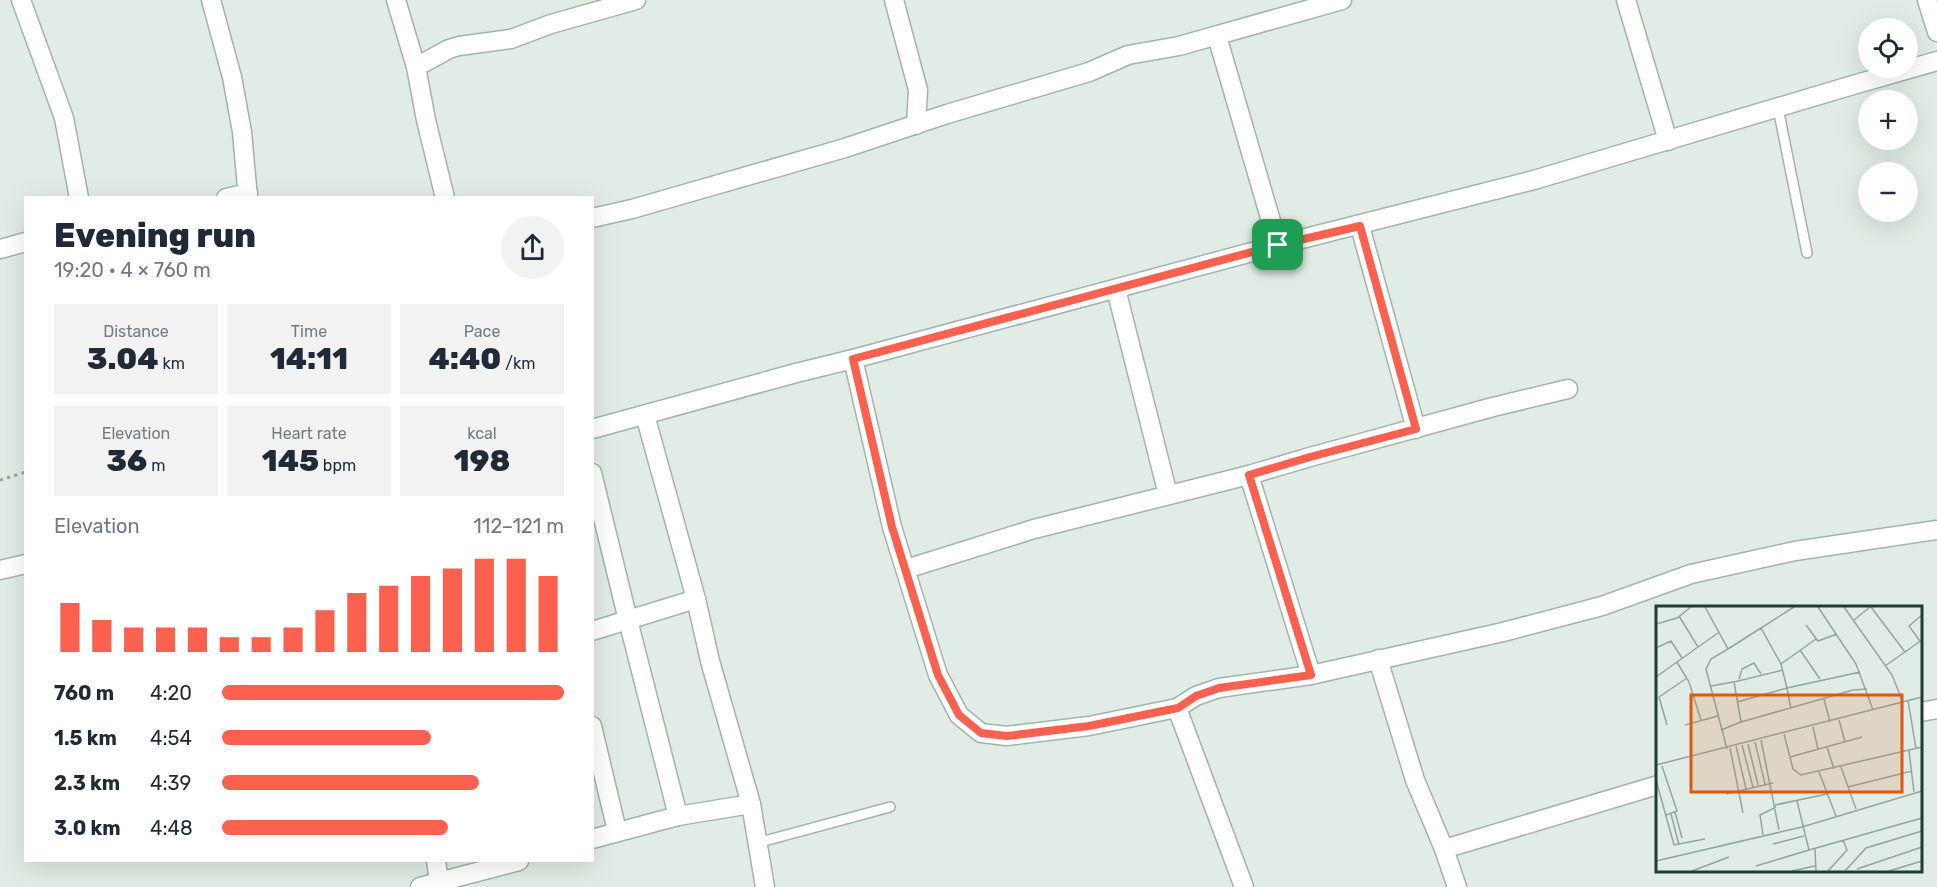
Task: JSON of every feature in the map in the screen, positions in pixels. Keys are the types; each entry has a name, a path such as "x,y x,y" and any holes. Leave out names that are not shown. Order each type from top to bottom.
{"street":[{"path":"21,0 64,118 79,196"},
{"path":"212,0 232,77 242,132 248,195"},
{"path":"396,0 416,67 428,131 444,196"},
{"path":"416,67 459,46 511,39 551,24 636,0"},
{"path":"894,0 918,90 916,125"},
{"path":"594,218 744,178 946,114 1089,72 1128,55 1179,46 1342,0"},
{"path":"1626,0 1668,141"},
{"path":"1927,0 1937,32"},
{"path":"1217,36 1278,245"},
{"path":"594,428 1278,245 1534,180 1937,62"},
{"path":"918,90 946,114"},
{"path":"1360,226 1416,429"},
{"path":"0,249 24,243"},
{"path":"1116,289 1168,495"},
{"path":"853,359 892,527 938,675 959,715 981,733 1007,736 1089,726 1178,708 1196,696 1219,688 1311,675 1503,632 1592,609 1691,574 1795,551 1937,530"},
{"path":"906,569 1034,528 1249,475 1493,407 1568,389"},
{"path":"645,415 696,599 710,661 751,804 765,887"},
{"path":"1249,475 1311,675"},
{"path":"594,481 678,816"},
{"path":"0,570 24,564"},
{"path":"594,630 696,599"},
{"path":"1378,659 1415,780 1457,887"},
{"path":"1178,708 1244,887"},
{"path":"1922,712 1937,709"},
{"path":"594,734 617,831"},
{"path":"1444,849 1656,787"},
{"path":"594,837 678,816 751,804"},
{"path":"436,862 440,884"},
{"path":"420,887 440,884 510,862"}],"lane":[{"path":"1778,108 1807,253"},
{"path":"757,843 890,807"}],"path":[{"path":"0,480 24,473"}],"route":[{"path":"1360,226 1416,429 1249,475 1311,675 1219,688 1196,696 1178,708 1089,726 1007,736 981,733 959,715 938,675 892,527 853,359 1278,245 1360,226"}]}
